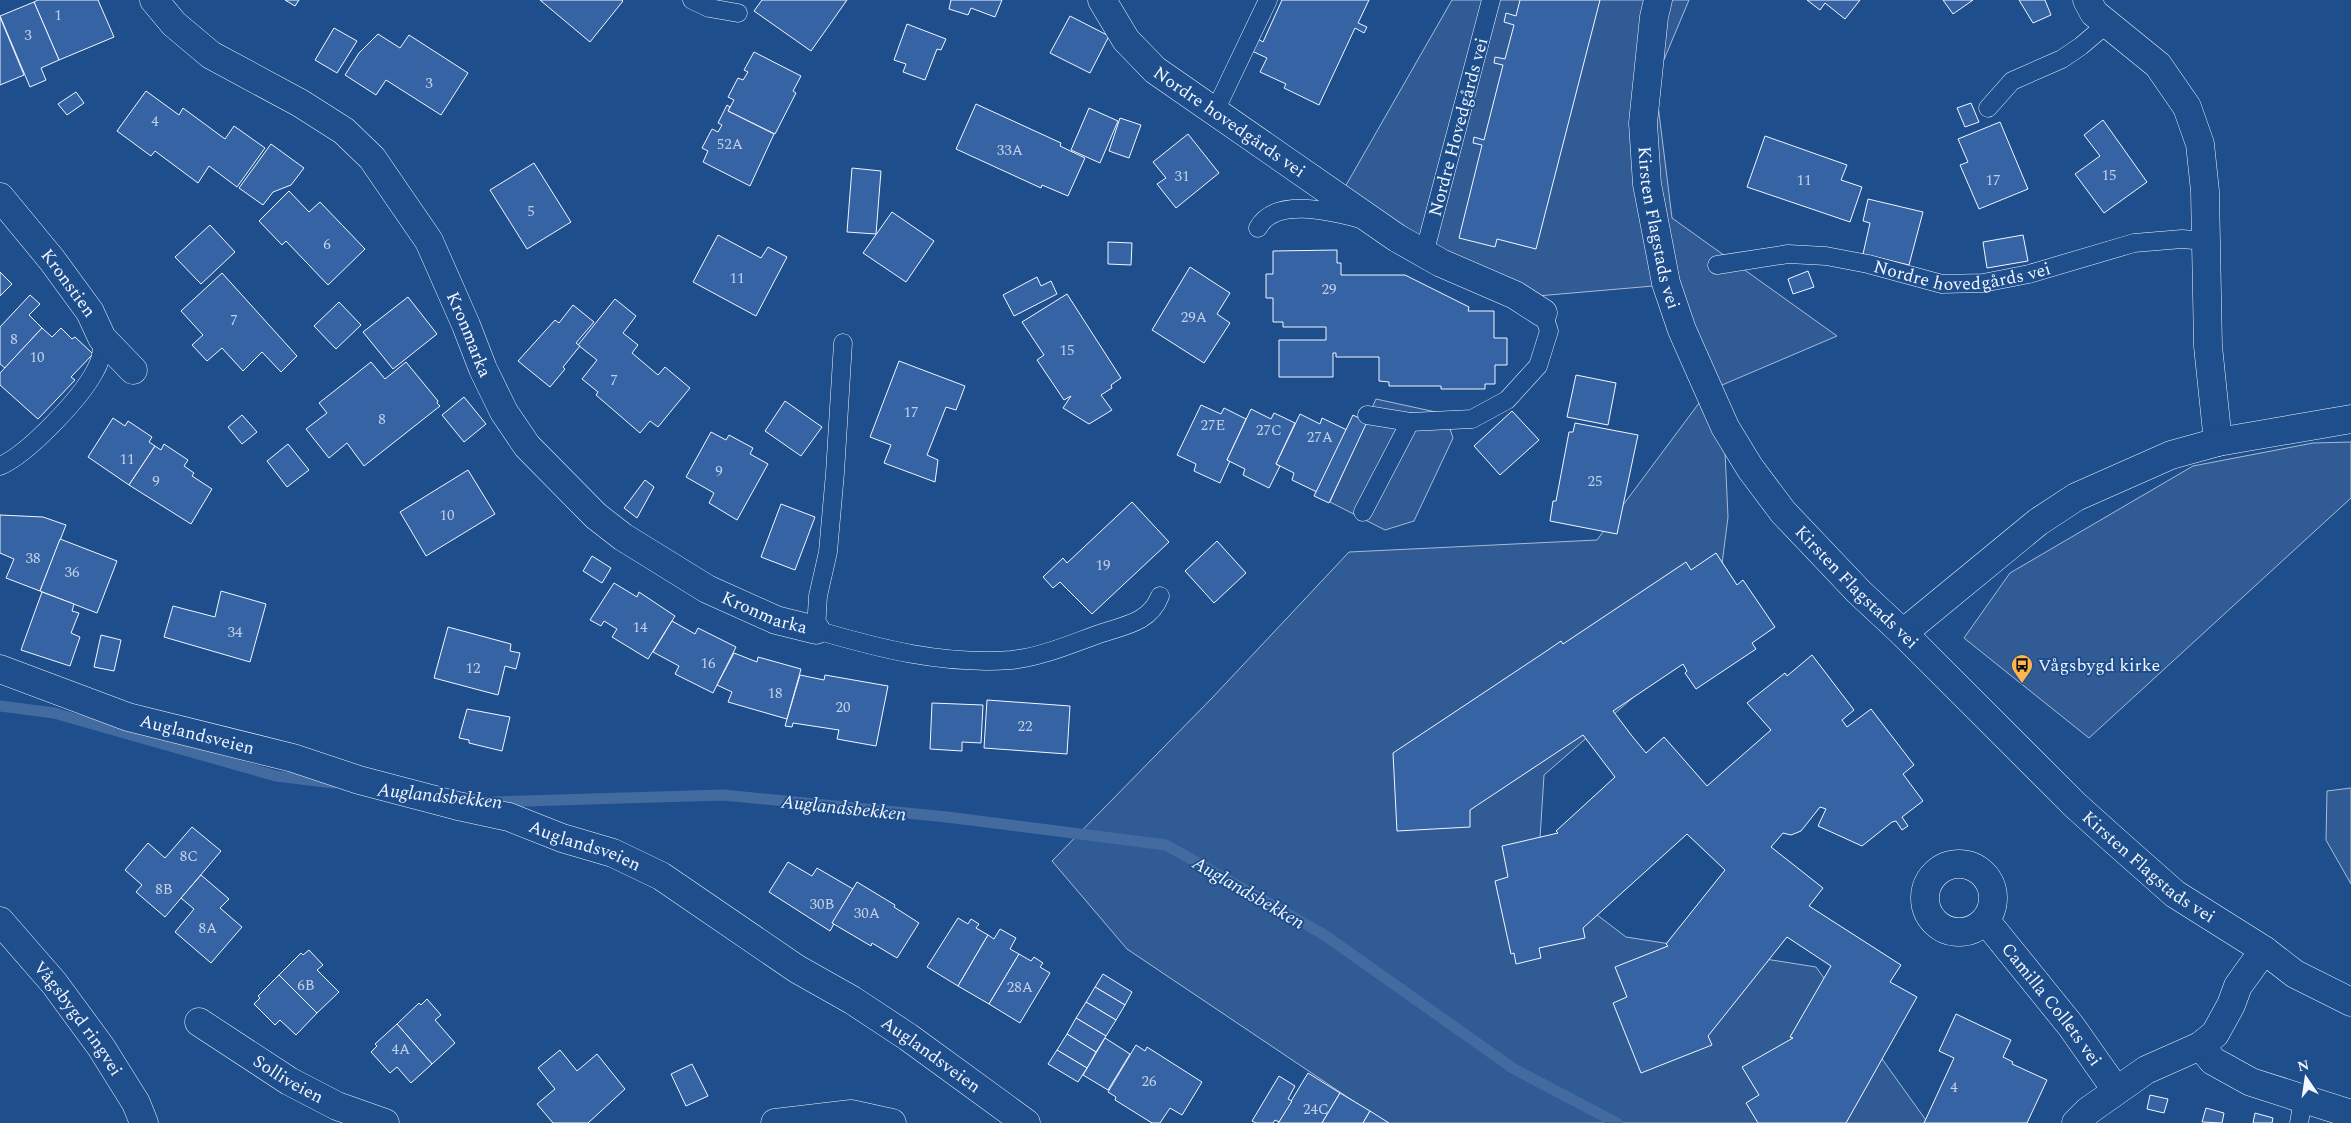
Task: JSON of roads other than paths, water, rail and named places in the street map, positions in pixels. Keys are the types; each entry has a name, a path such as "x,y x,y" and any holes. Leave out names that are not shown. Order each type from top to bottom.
{"street":[{"name":"Kronmarka","path":"154,0 174,24 211,55 344,131 372,158 429,241 483,369 504,412 527,446 596,516 623,537 708,588 776,620 816,630"},
{"name":"Nordre hovedgårds vei","path":"1102,0 1126,40 1155,70 1376,223 1424,254 1515,295 1543,313"},
{"name":"Kirsten Flagstads vei","path":"1658,0 1654,17 1643,123 1647,184 1666,284 1682,330 1725,427 1750,468 1816,549 1858,592 1903,632 2075,806 2175,894 2264,950 2295,974 2351,1002"},
{"path":"2087,0 2094,13 2158,65 2187,107 2200,144 2205,191 2208,346 2218,442"},
{"name":"Kronstien","path":"0,197 52,260 90,312 102,338 133,370"},
{"path":"1903,632 2038,522 2076,497 2171,455 2218,442 2351,419"},
{"name":"Auglandsveien","path":"0,669 128,717 293,758 359,780 458,806 509,817 562,838 613,853 661,876 797,969 852,1000 908,1037 1026,1123"},
{"name":"Vågsbygd ringvei","path":"0,921 54,983 101,1047 136,1103 144,1123"},
{"name":"Camilla Collets vei","path":"1986,921 2071,1026 2116,1090"},
{"path":"2076,1123 2088,1111 2146,1070 2200,1046 2215,1034 2231,1005 2238,986 2264,950"},
{"name":"Solliveien","path":"198,1022 289,1081 337,1106 385,1123"},
{"path":"2200,1046 2212,1061 2301,1112 2351,1114"},
{"path":"775,1123 851,1114 892,1123"}],"lane":[{"path":"692,0 709,8 738,13"},
{"name":"Nordre Hovedgårds vei","path":"1214,111 1268,0"},
{"name":"Nordre Hovedgårds vei","path":"1424,254 1491,0"},
{"path":"1988,108 2012,81 2062,59 2108,23"},
{"name":"Nordre hovedgårds vei","path":"1258,228 1262,222 1283,211 1304,207 1376,223"},
{"name":"Nordre hovedgårds vei","path":"1716,265 1788,254 1826,256 1868,264 1942,284 1983,283 2029,274 2134,243 2182,239 2206,241"},
{"name":"Nordre hovedgårds vei","path":"1367,415 1410,422 1472,418 1507,400 1538,366 1548,331 1543,313"},
{"path":"0,466 20,456 76,399 95,372 100,360 102,338"},
{"name":"Kronmarka","path":"843,343 828,552 818,596 816,630 909,654 936,658 1012,660 1048,652 1140,620 1155,609 1160,596"},
{"path":"1363,512 1410,422"}],"waterway":[{"name":"Auglandsbekken","path":"0,706 54,713 276,776 334,783"},
{"name":"Auglandsbekken","path":"493,802 723,795 947,817 1166,845 1323,934 1514,1069 1617,1123"}],"place":[{"name":"Vågsbygd kirke","path":"2022,684"}]}
